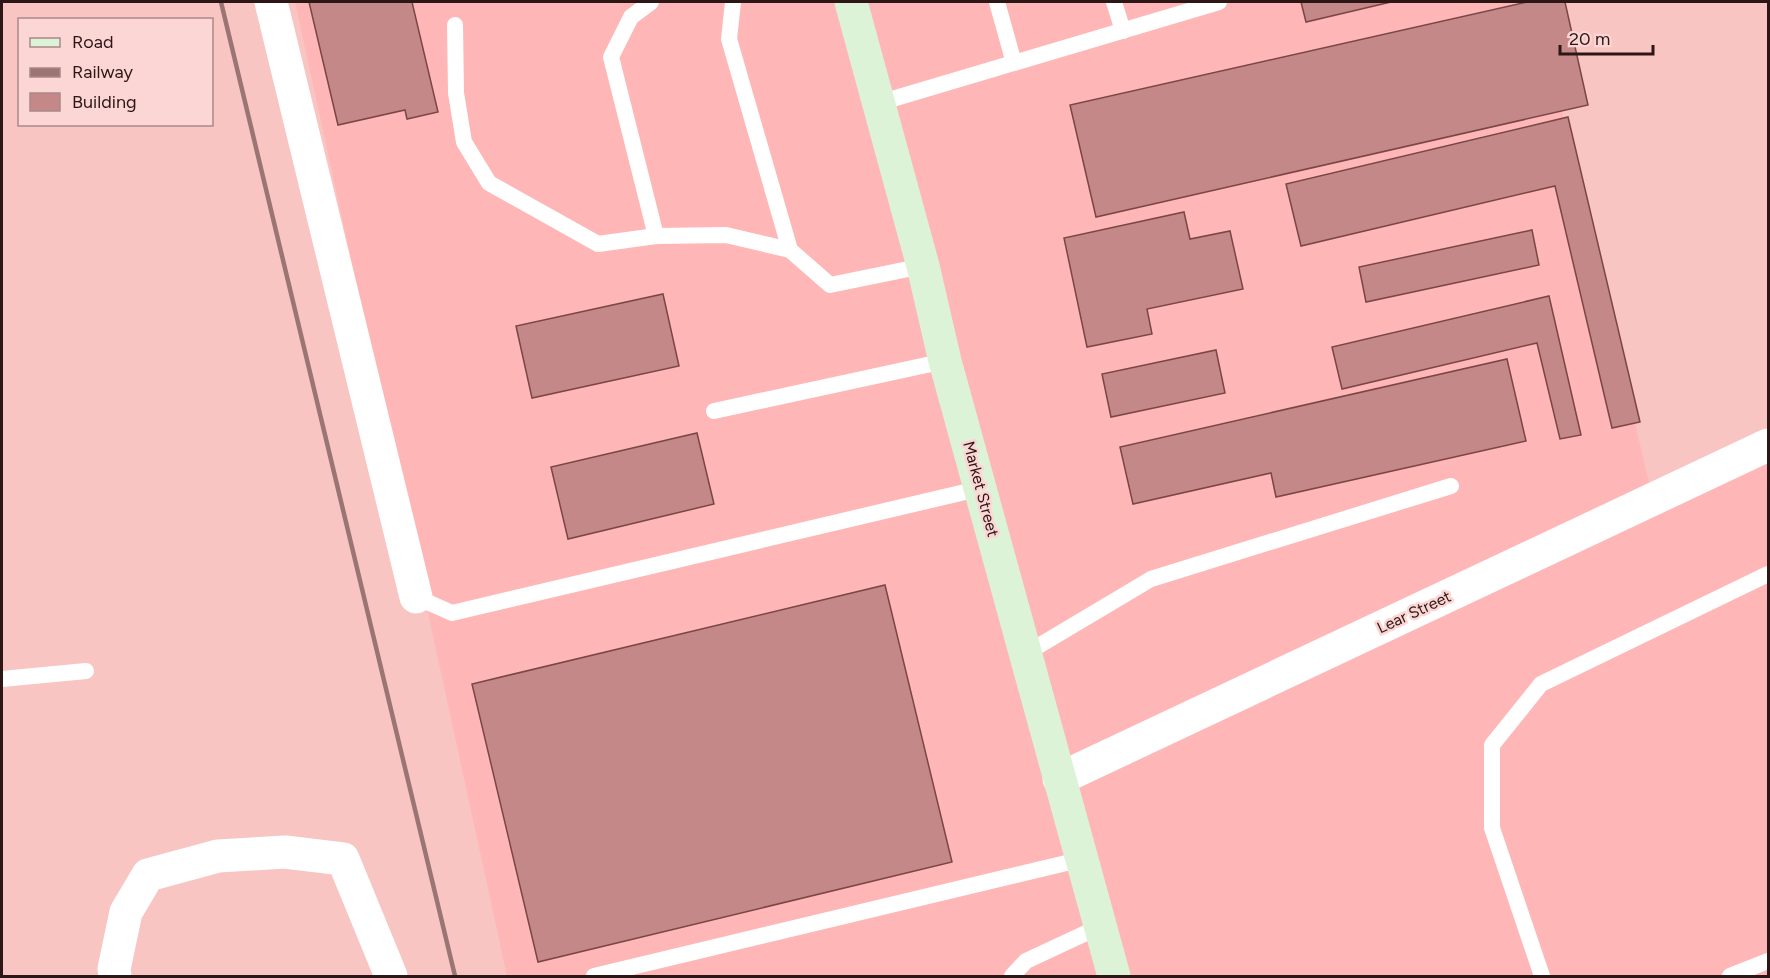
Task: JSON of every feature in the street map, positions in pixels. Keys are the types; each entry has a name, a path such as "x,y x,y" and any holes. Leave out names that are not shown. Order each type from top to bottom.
{"main road":[{"name":"Market Street","path":"851,2 923,266 945,361 982,488 1025,654 1114,976"}],"street":[{"path":"271,2 416,597"},
{"name":"Lear Street","path":"1059,779 1768,445"},
{"path":"115,976 114,969 126,912 148,875 218,855 285,852 343,859 391,976"}],"lane":[{"path":"651,2 631,16 611,57 656,236"},
{"path":"733,2 729,39 790,250"},
{"path":"997,2 1014,63"},
{"path":"1114,2 1123,31"},
{"path":"879,103 1123,31 1189,7 1219,2"},
{"path":"455,25 456,93 464,142 489,183 598,244 656,236 726,235 790,250 830,285 923,266"},
{"path":"714,411 945,361"},
{"path":"1025,654 1151,579 1451,486"},
{"path":"416,597 452,613 982,488"},
{"path":"1542,976 1492,828 1491,745 1541,684 1768,574"},
{"path":"2,679 86,671"},
{"path":"594,976 1083,859"},
{"path":"1012,976 1026,961 1101,926"},
{"path":"1730,976 1768,961"}],"shaded area":[{"path":"295,2 1536,2 1650,487 1768,443 1768,976 507,976"}],"building":[{"path":"309,2 412,2 438,112 407,119 405,110 338,125"},
{"path":"1301,2 1391,2 1306,22"},
{"path":"1527,2 1565,2 1588,105 1096,217 1070,105"},
{"path":"1568,117 1640,422 1612,428 1555,186 1301,246 1286,184"},
{"path":"1184,212 1190,239 1230,231 1243,289 1147,309 1152,334 1087,347 1064,238"},
{"path":"1532,230 1539,265 1366,302 1359,267"},
{"path":"663,294 679,366 532,398 516,326"},
{"path":"1549,296 1581,435 1560,439 1537,343 1342,389 1332,347"},
{"path":"1216,350 1225,393 1111,417 1102,374"},
{"path":"1507,359 1526,441 1276,497 1271,473 1133,504 1120,447"},
{"path":"697,433 714,504 568,539 551,467"},
{"path":"885,585 952,862 538,962 472,684"}],"railway":[{"path":"221,2 455,976"}]}
